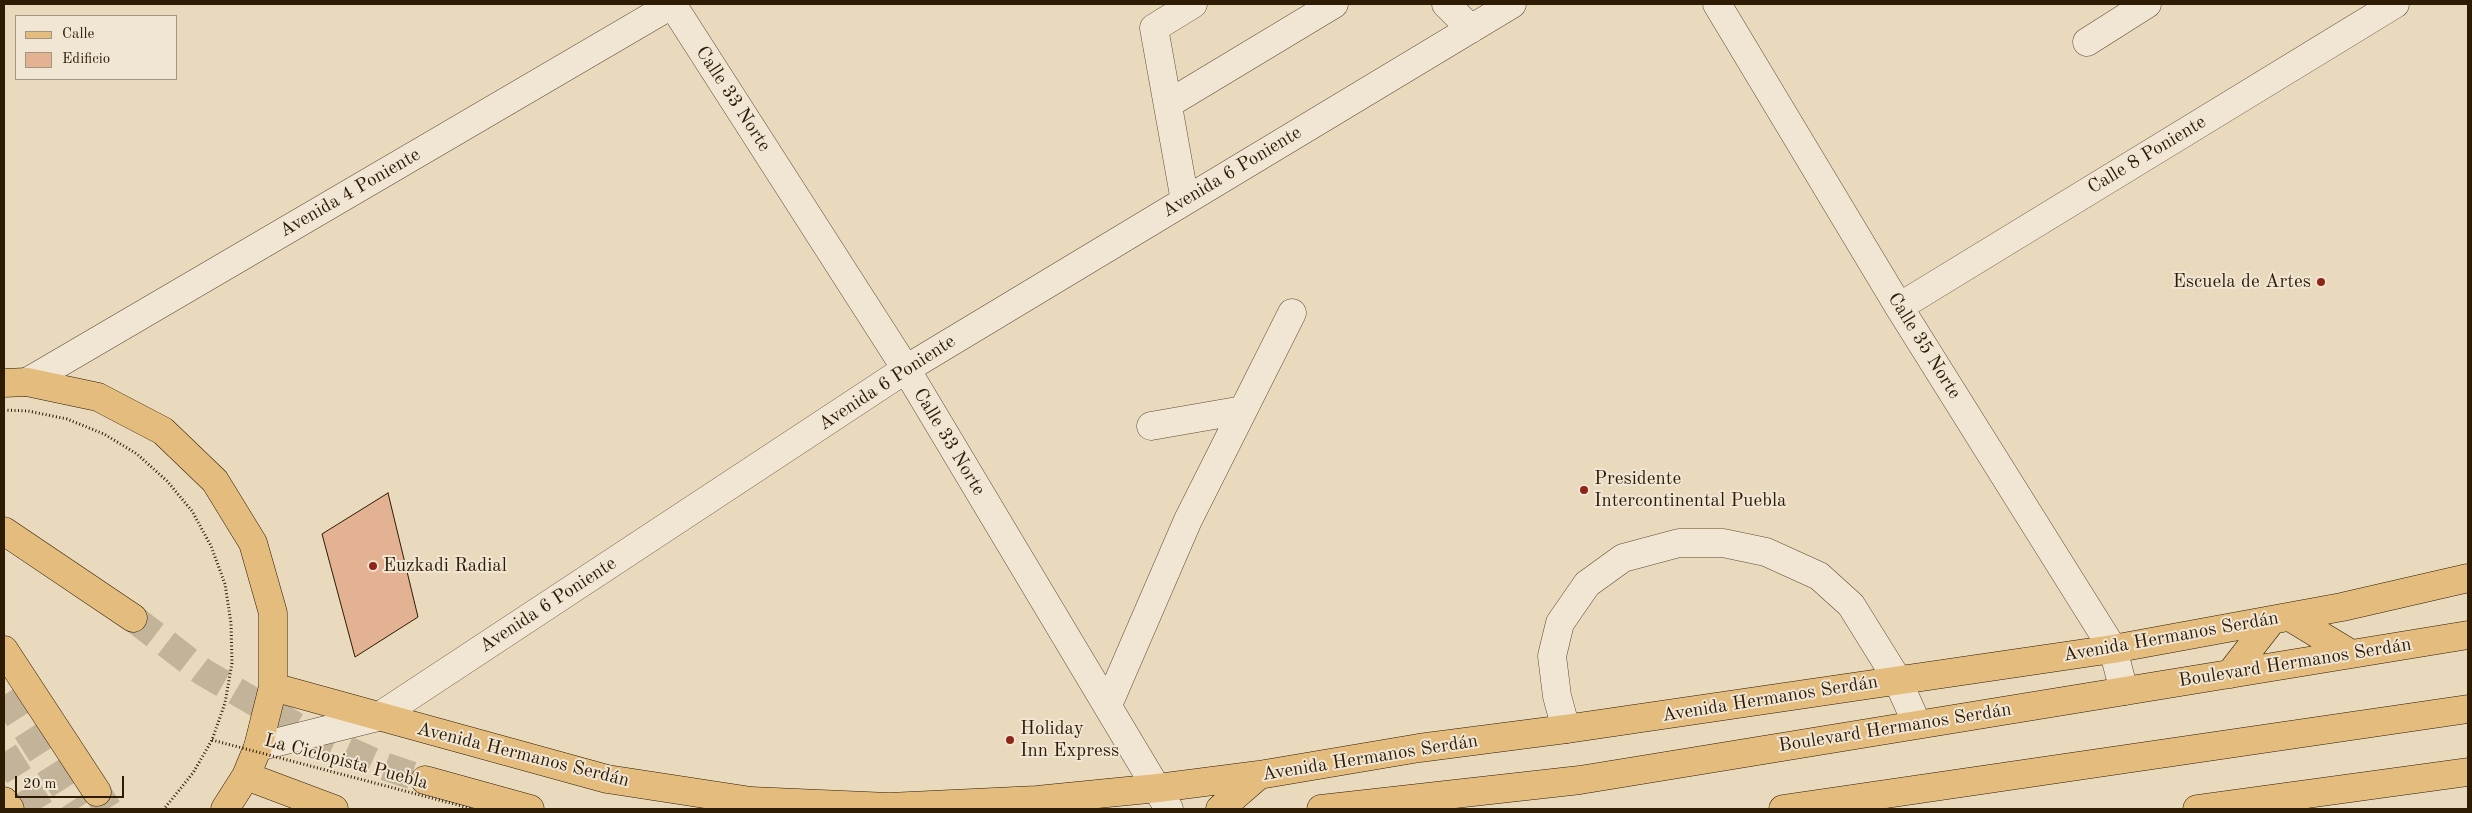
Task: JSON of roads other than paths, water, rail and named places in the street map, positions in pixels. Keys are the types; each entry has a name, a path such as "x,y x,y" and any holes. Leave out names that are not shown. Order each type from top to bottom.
{"main road":[{"path":"15,383 98,397 162,431 215,481 253,544 273,614 273,687 258,747 246,776 225,809"},
{"path":"4,531 133,618"},
{"name":"Avenida Hermanos Serdán","path":"273,687 607,779 752,801 889,807 1037,800 1164,799 1259,776 1419,748 1566,729 2114,649 2281,618 2468,578"},
{"path":"2230,674 2281,618 2351,654"},
{"name":"Boulevard Hermanos Serdán","path":"1320,809 1357,807 1580,780 2468,635"},
{"path":"4,650 97,792"},
{"path":"1783,809 2468,709"},
{"path":"2197,809 2468,772"},
{"path":"246,776 334,809"},
{"path":"1220,809 1259,776"},
{"path":"425,780 530,809"},
{"path":"4,800 10,809"}],"street":[{"name":"Calle 33 Norte","path":"672,4 906,369 1164,799"},
{"name":"Avenida 4 Poniente","path":"15,383 672,4"},
{"path":"1185,201 1154,28 1193,4"},
{"path":"1168,104 1334,4"},
{"path":"1446,4 1471,29"},
{"name":"Avenida 6 Poniente","path":"258,747 378,717 906,369 1512,4"},
{"name":"Calle 35 Norte","path":"1718,4 1899,307 2114,649 2124,691"},
{"path":"2086,42 2147,4"},
{"name":"Calle 8 Poniente","path":"1899,307 2395,4"},
{"path":"1108,706 1188,520 1292,313"},
{"path":"1151,426 1243,410"},
{"path":"1566,729 1557,696 1552,656 1560,623 1587,584 1623,558 1679,543 1723,543 1766,552 1819,576 1850,605 1897,680 1918,724"}],"tunnel":[{"path":"133,618 203,672 301,729 378,764 425,780"},
{"path":"4,695 77,809"},
{"path":"4,752 40,809"},
{"path":"97,792 108,809"}],"place":[{"name":"Escuela de Artes","path":"2321,282"},
{"name":"Presidente Intercontinental Puebla","path":"1584,490"},
{"name":"Euzkadi Radial","path":"373,566"},
{"name":"Holiday Inn Express","path":"1010,740"}]}
